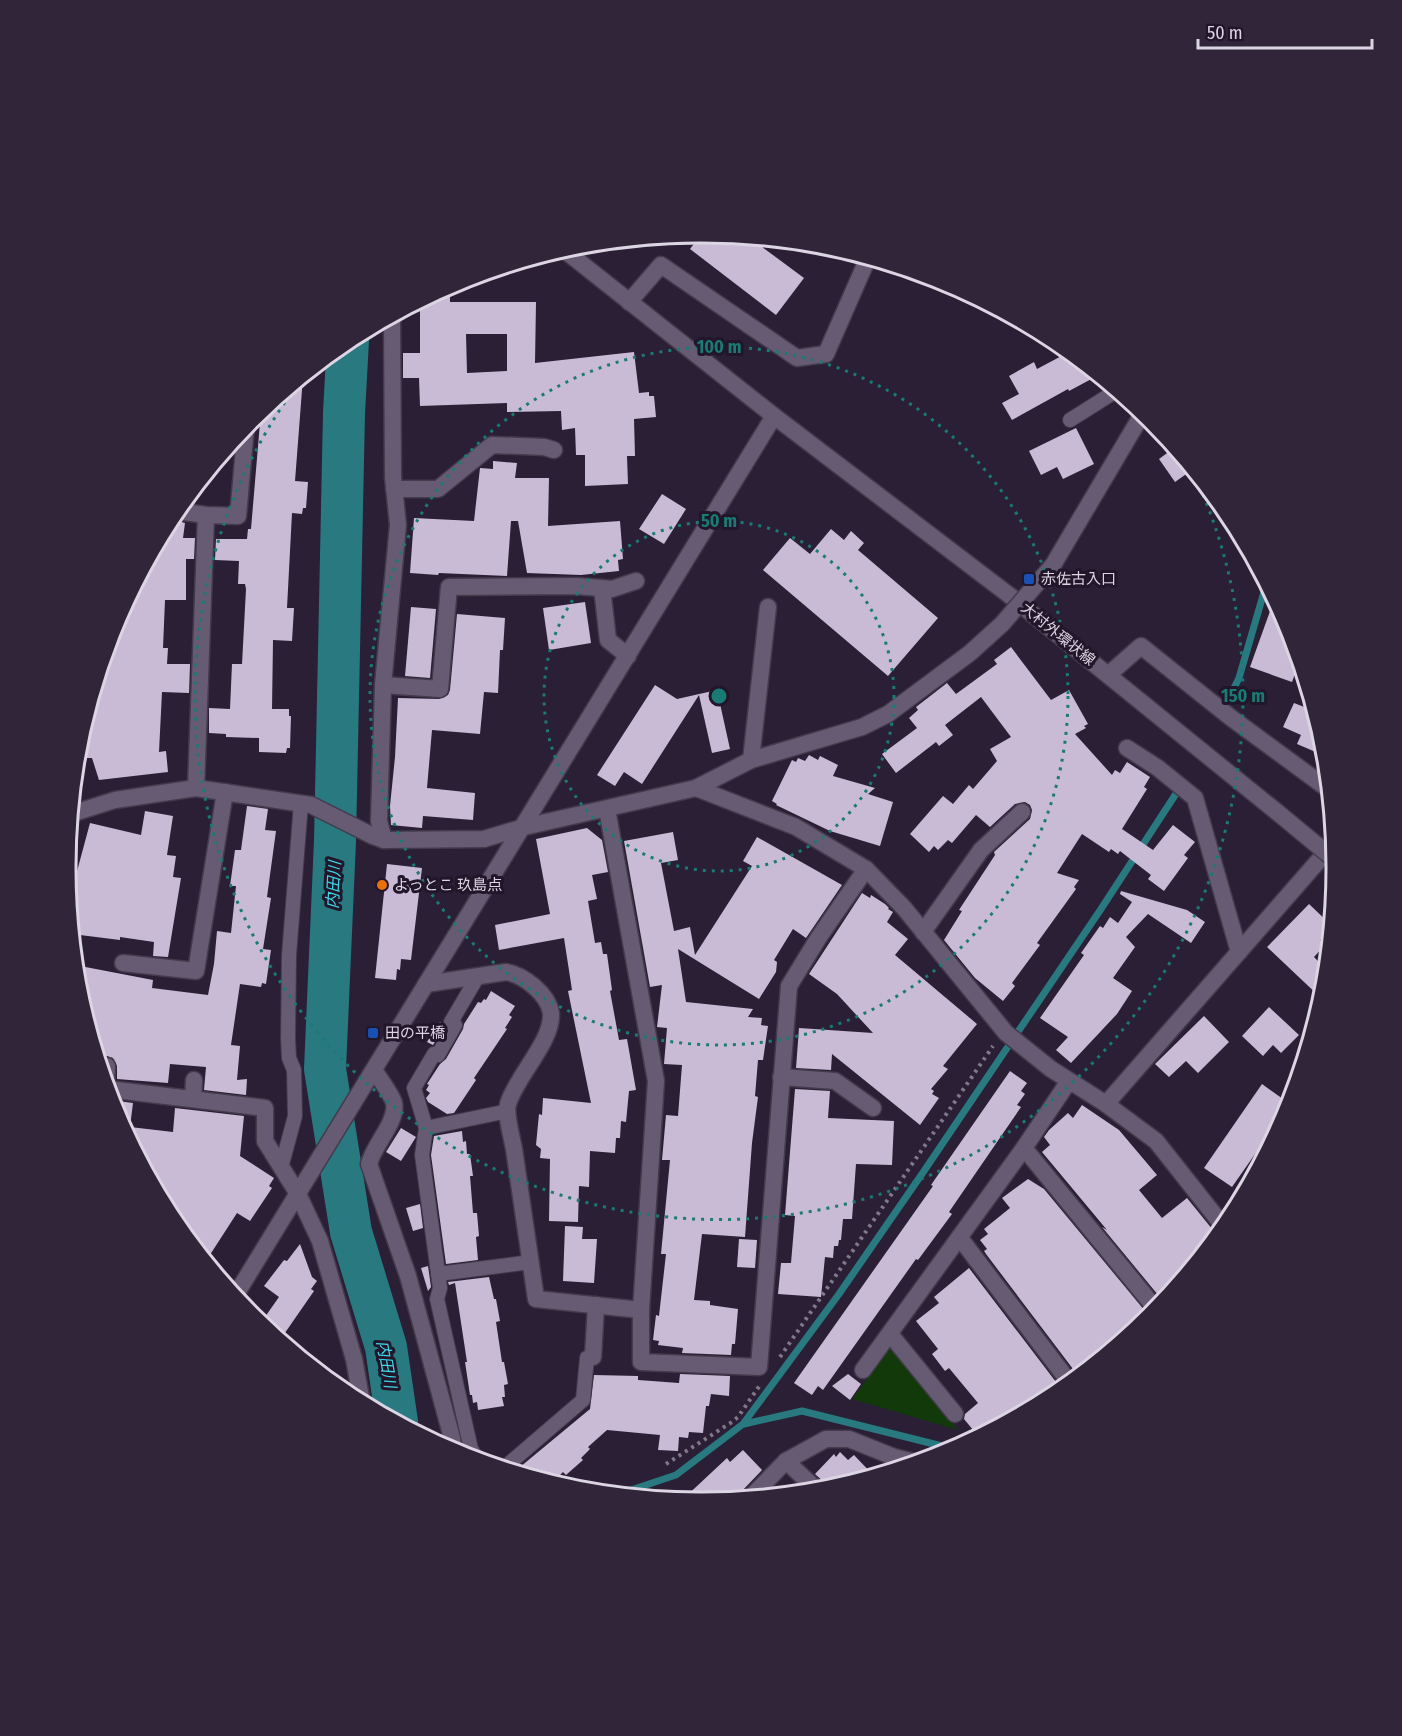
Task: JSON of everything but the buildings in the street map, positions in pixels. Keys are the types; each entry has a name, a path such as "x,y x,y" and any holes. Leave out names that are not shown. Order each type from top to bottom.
{"street":[{"name":"大村外環状線","path":"572,257 774,416 1009,595 1325,852"},
{"path":"629,302 662,265 797,358 826,354 865,266"},
{"path":"379,838 383,685 398,525 394,489 392,326"},
{"path":"239,1289 774,416"},
{"path":"80,811 115,800 196,788 306,804 379,838 484,838 696,788 751,760 862,727 888,714 970,653 1002,624 1053,565 1138,421"},
{"path":"188,513 238,516 245,441"},
{"path":"394,489 438,489 492,446 544,447 554,450"},
{"path":"196,788 206,515"},
{"path":"383,685 440,689 449,587 577,586 612,589 636,581"},
{"path":"602,588 608,640 628,656"},
{"path":"751,760 768,607"},
{"path":"1108,675 1141,646 1230,717 1320,783"},
{"path":"1127,748 1158,768 1195,798 1239,952"},
{"path":"696,788 796,827 866,869 904,908 1005,1032 1051,1069 1106,1104 1156,1141 1217,1219"},
{"path":"123,963 196,971 225,792"},
{"path":"607,809 656,1081 640,1310 641,1362 763,1371 789,986 819,937 866,869"},
{"path":"923,932 981,850 1022,812"},
{"path":"1106,1104 1325,853"},
{"path":"426,984 506,972 516,974 533,985 550,1010 551,1025 545,1040 530,1061 507,1105 536,1299 640,1310"},
{"path":"374,1070 394,1103 392,1117 371,1154 369,1164 408,1276 452,1441"},
{"path":"782,1077 835,1081 873,1108"},
{"path":"193,1100 194,1080"},
{"path":"863,1370 960,1238 1069,1081"},
{"path":"118,1090 265,1108 265,1142 298,1194 320,1241 354,1359 360,1391"},
{"path":"1024,1148 1150,1302"},
{"path":"960,1238 1064,1375"},
{"path":"593,1357 596,1305"},
{"path":"890,1334 955,1414"},
{"path":"758,1489 786,1461 825,1438 849,1439 903,1459"},
{"path":"786,1461 809,1483"}],"lane":[{"path":"1070,420 1109,395"},
{"path":"281,1168 295,1116 294,1070 289,1058 288,1039 289,955 306,804"},
{"path":"471,1448 437,1299 440,1288 422,1155 426,1128 414,1088 434,1053 438,1055 444,1045 455,1025 451,1022 478,976"},
{"path":"426,1128 508,1111"},
{"path":"438,1274 531,1262"},
{"path":"511,1462 583,1400 588,1358 593,1357"}],"path":[{"path":"666,1464 738,1417 763,1371 1005,1032"}],"green space":[{"path":"891,1347 958,1430 852,1399"}],"waterway":[{"name":"内田川","path":"347,354 335,841 325,1069 351,1232 386,1347 396,1412"},
{"path":"1227,702 1239,678 1263,596"},
{"path":"635,1489 676,1475 743,1424 839,1294 924,1171 1181,786"},
{"path":"744,1424 802,1411 939,1445"}],"place":[{"name":"赤佐古入口","path":"1029,579"},
{"name":"よっとこ 玖島点","path":"382,885"},
{"name":"田の平橋","path":"373,1033"}]}
